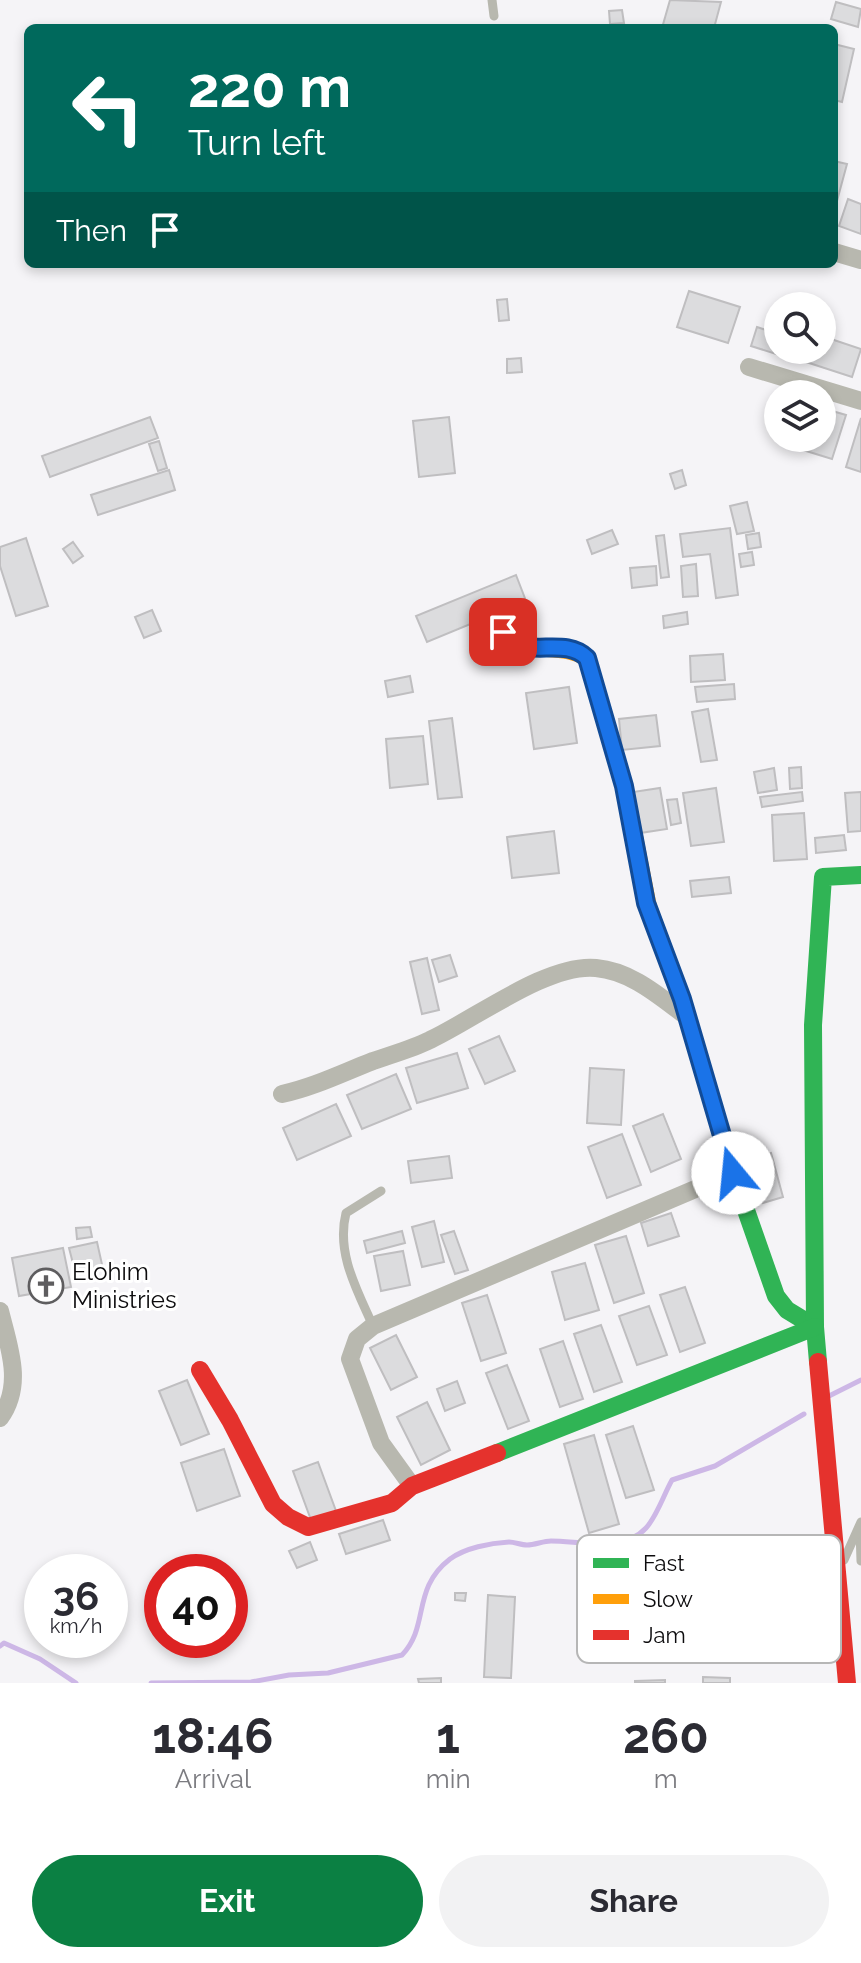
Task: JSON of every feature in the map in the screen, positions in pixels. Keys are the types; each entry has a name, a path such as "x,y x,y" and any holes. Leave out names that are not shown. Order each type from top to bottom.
{"street":[{"path":"838,253 861,260"},
{"path":"749,367 861,401"},
{"path":"503,632 518,647 564,646 578,650 587,658 624,786 646,903 686,1016 733,1173 776,1296 787,1310 815,1327"},
{"path":"834,1535 815,1327 813,1025 823,877 861,875"},
{"path":"282,1094 308,1089 412,1049 522,990 570,969 596,968 619,972 640,982 686,1016"},
{"path":"412,1486 381,1443 350,1359 357,1339 373,1326 733,1173"},
{"path":"0,1311 14,1374 13,1391 0,1418"},
{"path":"200,1370 230,1420 273,1504 288,1517 308,1527 392,1503 412,1486 815,1327"},
{"path":"841,1610 847,1683"}],"lane":[{"path":"492,0 494,16"},
{"path":"373,1326 348,1271 341,1230 346,1213 381,1191"},
{"path":"841,1567 860,1524"},
{"path":"860,1524 861,1561"}],"building":[{"path":"670,0 721,2 715,24 663,24"},
{"path":"836,2 861,9 858,27 831,19"},
{"path":"622,10 624,23 610,24 609,11"},
{"path":"838,45 854,49 842,102 838,101"},
{"path":"838,162 847,164 838,197"},
{"path":"848,199 861,204 861,234 839,226"},
{"path":"689,291 740,307 728,343 677,327"},
{"path":"507,299 509,320 499,321 497,300"},
{"path":"757,327 764,329 764,350 751,346"},
{"path":"836,341 861,349 852,377 812,364 836,364"},
{"path":"521,358 522,372 507,373 507,359"},
{"path":"836,412 846,415 836,446"},
{"path":"150,417 158,438 50,477 42,456"},
{"path":"449,417 455,473 419,477 413,421"},
{"path":"861,418 861,472 846,467"},
{"path":"159,441 167,468 158,471 149,444"},
{"path":"809,452 834,452 832,459"},
{"path":"169,470 175,490 98,515 91,495"},
{"path":"682,470 686,485 675,489 670,474"},
{"path":"747,502 754,531 737,534 730,506"},
{"path":"730,528 738,595 716,598 710,554 683,557 680,534"},
{"path":"612,530 618,544 592,554 587,540"},
{"path":"759,533 761,547 748,549 746,535"},
{"path":"664,535 669,577 661,578 656,536"},
{"path":"26,538 48,606 16,616 0,566 0,547"},
{"path":"73,542 83,556 73,563 63,549"},
{"path":"752,552 754,565 741,567 739,554"},
{"path":"696,564 698,596 683,597 681,566"},
{"path":"656,566 657,585 632,588 630,568"},
{"path":"516,575 526,601 427,642 416,616"},
{"path":"152,610 161,631 144,638 135,617"},
{"path":"687,612 688,624 664,628 663,616"},
{"path":"723,654 725,680 691,682 690,656"},
{"path":"410,676 413,692 388,697 385,681"},
{"path":"734,684 735,699 697,702 695,687"},
{"path":"569,687 577,743 534,749 526,693"},
{"path":"708,709 717,760 701,762 692,712"},
{"path":"656,715 660,746 622,750 619,719"},
{"path":"452,718 462,797 438,799 429,721"},
{"path":"423,736 428,784 390,788 386,739"},
{"path":"801,767 802,788 790,789 789,768"},
{"path":"774,768 777,790 758,793 754,772"},
{"path":"660,788 667,829 640,833 633,792"},
{"path":"716,788 724,842 691,846 683,793"},
{"path":"802,792 803,801 762,807 760,797"},
{"path":"861,792 861,831 848,832 845,793"},
{"path":"677,799 681,823 671,825 667,800"},
{"path":"804,813 807,859 774,861 772,815"},
{"path":"554,831 559,873 512,878 507,837"},
{"path":"844,835 846,850 816,853 815,838"},
{"path":"729,877 731,893 692,897 690,881"},
{"path":"450,955 457,976 439,982 432,960"},
{"path":"427,958 439,1010 422,1014 410,962"},
{"path":"499,1036 515,1071 485,1084 469,1049"},
{"path":"457,1053 468,1088 417,1103 406,1068"},
{"path":"590,1068 624,1070 621,1125 587,1123"},
{"path":"396,1074 411,1109 362,1129 347,1095"},
{"path":"336,1104 351,1136 297,1160 283,1128"},
{"path":"663,1114 681,1159 651,1172 633,1126"},
{"path":"622,1134 641,1185 607,1198 588,1147"},
{"path":"771,1153 783,1197 763,1203 750,1159"},
{"path":"449,1156 452,1178 411,1183 408,1161"},
{"path":"671,1213 679,1236 648,1246 641,1223"},
{"path":"434,1221 444,1262 422,1267 412,1227"},
{"path":"90,1227 92,1237 77,1239 76,1228"},
{"path":"402,1231 405,1243 367,1253 364,1241"},
{"path":"454,1231 468,1270 455,1274 441,1235"},
{"path":"626,1236 644,1293 614,1303 595,1245"},
{"path":"97,1242 103,1269 76,1275 69,1248"},
{"path":"63,1248 71,1287 19,1296 12,1258"},
{"path":"403,1251 410,1285 381,1291 374,1256"},
{"path":"585,1263 599,1310 565,1320 552,1272"},
{"path":"685,1287 705,1343 680,1352 660,1295"},
{"path":"487,1295 506,1353 481,1361 462,1303"},
{"path":"649,1306 667,1355 637,1365 619,1316"},
{"path":"601,1325 622,1382 594,1392 574,1334"},
{"path":"396,1335 417,1377 391,1390 370,1348"},
{"path":"563,1341 583,1399 560,1407 540,1349"},
{"path":"507,1365 529,1421 508,1429 486,1373"},
{"path":"187,1380 209,1434 181,1445 159,1391"},
{"path":"457,1381 465,1403 445,1411 437,1389"},
{"path":"427,1402 450,1450 421,1465 397,1417"},
{"path":"633,1426 654,1490 626,1498 606,1435"},
{"path":"594,1435 619,1524 589,1533 564,1444"},
{"path":"224,1449 240,1496 197,1511 181,1463"},
{"path":"318,1462 336,1511 311,1520 293,1471"},
{"path":"383,1520 390,1540 346,1554 339,1534"},
{"path":"310,1542 317,1560 297,1568 289,1551"},
{"path":"455,1593 466,1593 465,1601 455,1600"},
{"path":"488,1595 515,1597 511,1678 484,1677"},
{"path":"703,1677 730,1678 730,1683 703,1683"},
{"path":"441,1678 441,1683 419,1683 418,1679"},
{"path":"665,1680 665,1683 635,1683 635,1681"}],"waterway":[{"path":"829,1396 861,1380"},
{"path":"638,1535 650,1523 672,1480 715,1466 804,1414"},
{"path":"151,1683 251,1682 289,1675 328,1673 402,1655 416,1632 430,1583 456,1555 478,1547 511,1542 527,1545 551,1541 577,1543"},
{"path":"0,1646 4,1643 40,1659 76,1683"}],"traffic: fast":[{"path":"818,1362 815,1327 813,1025 823,877 861,875"},
{"path":"648,907 682,999 733,1173 776,1296 787,1310 815,1327"},
{"path":"497,1453 815,1327"}],"traffic: slow":[{"path":"503,632 522,644 566,650 587,658 624,786 648,907"}],"traffic: jam":[{"path":"818,1362 834,1535"},
{"path":"200,1370 230,1420 273,1504 288,1517 308,1527 392,1503 412,1486 497,1453"},
{"path":"841,1617 847,1683"}],"place":[{"name":"Elohim Ministries","path":"46,1286"}],"route":[{"path":"503,632 518,647 564,646 578,650 587,658 624,786 646,903 682,999 733,1173"}]}
